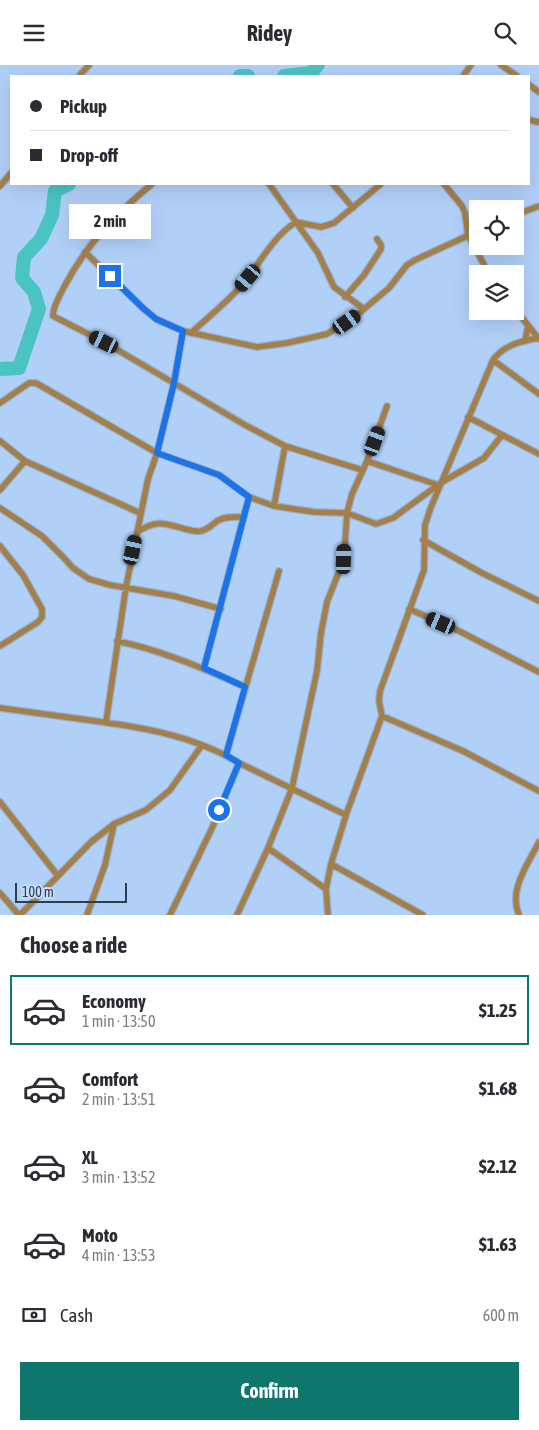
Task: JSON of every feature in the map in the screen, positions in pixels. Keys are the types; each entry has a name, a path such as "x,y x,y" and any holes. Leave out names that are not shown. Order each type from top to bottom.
{"street":[{"path":"80,75 89,65"},
{"path":"501,65 516,75"},
{"path":"0,186 10,174"},
{"path":"151,185 121,210 85,252 54,306 53,316 104,342 245,425 285,446 362,470"},
{"path":"270,185 318,253 334,287 345,297 364,309"},
{"path":"334,185 352,208"},
{"path":"191,333 238,289 285,230 296,222 314,226 328,226 380,185"},
{"path":"445,185 465,213 468,235 484,265"},
{"path":"524,211 539,205"},
{"path":"85,252 156,319 183,331 248,346 271,345 303,340 327,333 347,322 389,288 408,265 468,235"},
{"path":"345,297 364,275 381,249 377,239"},
{"path":"328,915 326,889 331,864 346,815 382,716 379,701 380,691 424,570 423,540 425,525 440,483 493,360 505,348 538,339 523,320"},
{"path":"525,341 528,326"},
{"path":"106,723 117,641 140,513 174,383 183,331"},
{"path":"493,360 539,393"},
{"path":"0,403 30,383 36,383 157,453 219,475 249,497 274,506 314,512 347,513 370,522 382,523 399,514 440,483 484,458 502,435"},
{"path":"237,915 292,788 317,671 321,633 327,603 344,559 347,513 352,494 367,461 387,406"},
{"path":"468,417 539,454"},
{"path":"0,441 25,461 140,513"},
{"path":"274,506 285,446"},
{"path":"0,490 25,461"},
{"path":"367,461 440,483"},
{"path":"204,668 249,497"},
{"path":"0,508 42,536 73,568 89,579 110,585 174,596 221,609"},
{"path":"137,532 148,525 158,523 200,531 223,519 244,517"},
{"path":"423,540 482,573 539,601"},
{"path":"0,546 23,575 42,609 42,617 38,622 0,646"},
{"path":"226,755 279,571"},
{"path":"409,609 456,630 539,672"},
{"path":"117,641 140,646 204,668 245,687"},
{"path":"0,708 135,726 170,734 226,755 346,815"},
{"path":"382,716 463,751 539,791"},
{"path":"0,893 20,915 91,842 114,823 146,809 170,790 202,745"},
{"path":"170,915 213,826 239,763"},
{"path":"0,801 58,876"},
{"path":"87,915 105,865 114,823"},
{"path":"519,915 516,893 519,880 539,842"},
{"path":"268,847 326,889"},
{"path":"331,864 422,915"}],"waterway":[{"path":"293,75 311,73 318,65"},
{"path":"0,369 19,368 39,309 34,292 22,278 24,257 41,239 52,215 55,191 67,185"}],"route":[{"path":"110,276 156,319 183,331 174,383 157,453 219,475 249,497 214,636 204,668 245,687 226,755 239,763 219,810"}]}
